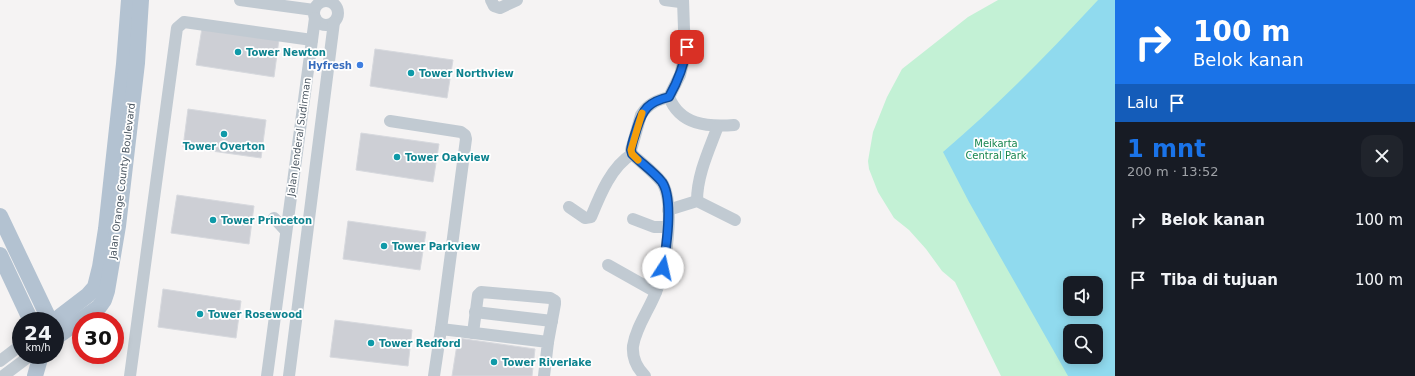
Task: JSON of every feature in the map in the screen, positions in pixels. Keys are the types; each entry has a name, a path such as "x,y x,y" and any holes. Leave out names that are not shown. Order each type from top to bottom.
{"main road":[{"name":"Jalan Orange County Boulevard","path":"64,321 95,287 100,267 106,229 122,88 129,0"},
{"name":"Jalan Orange County Boulevard","path":"64,327 99,307 104,300 107,291 118,226 137,63 141,0"},
{"path":"0,216 46,312"},
{"path":"0,255 27,312"},
{"path":"36,292 43,299 53,303 63,305 78,304"},
{"path":"35,376 38,364"}],"street":[{"path":"240,0 316,8 327,1 336,3 338,11 337,17 334,22 323,25 318,22 316,8"},
{"path":"491,0 494,6 500,8 517,0"},
{"path":"665,0 681,1 687,47 680,75 669,97 672,106 684,117 718,126 734,125"},
{"name":"Jalan Jenderal Sudirman","path":"267,376 316,8"},
{"path":"130,376 177,28 184,22 312,40"},
{"name":"Jalan Jenderal Sudirman","path":"289,376 334,22"},
{"path":"645,376 638,367 634,358 633,347 636,335 660,282 667,242 668,210 667,197 662,182 632,154 632,144 645,110 656,101 669,97"},
{"path":"390,122 461,132 466,139 434,376"},
{"path":"698,201 697,189 700,177 718,126"},
{"path":"569,207 585,218 591,217 607,183 624,159 632,154"},
{"path":"668,210 698,201 735,220"},
{"path":"274,218 286,231"},
{"path":"633,219 654,227 668,227"},
{"path":"608,265 656,292"},
{"path":"473,332 478,295 481,292 550,298 555,301 544,376"},
{"path":"475,312 552,321"},
{"path":"441,329 548,342"},
{"path":"0,361 12,352"},
{"path":"3,376 19,364"}],"green space":[{"name":"Meikarta Central Park","path":"998,0 1115,0 1115,376 1001,376 955,282 942,271 926,249 909,230 894,218 878,192 869,169 868,161 873,132 887,97 902,69 968,17"}],"water":[{"path":"1098,0 1115,0 1115,376 1068,376 969,202 943,152 964,134 1042,59"}],"building":[{"name":"Tower Newton","path":"202,28 279,39 274,77 196,65"},
{"name":"Tower Northview","path":"375,49 453,60 447,98 370,86"},
{"name":"Tower Overton","path":"188,109 266,120 261,158 183,147"},
{"name":"Tower Oakview","path":"361,133 439,144 433,182 356,170"},
{"name":"Tower Princeton","path":"177,195 254,206 249,244 171,233"},
{"name":"Tower Parkview","path":"348,221 426,232 420,270 343,259"},
{"name":"Tower Rosewood","path":"163,289 241,301 236,338 158,327"},
{"name":"Tower Redford","path":"335,320 412,330 408,366 330,357"},
{"name":"Tower Riverlake","path":"458,338 535,349 532,376 452,376"}],"slow traffic":[{"path":"638,160 632,154 631,150 642,113"}],"place":[{"name":"Tower Newton","path":"238,52"},
{"name":"Hyfresh","path":"360,65"},
{"name":"Tower Northview","path":"411,73"},
{"name":"Tower Overton","path":"224,134"},
{"name":"Tower Oakview","path":"397,157"},
{"name":"Tower Princeton","path":"213,220"},
{"name":"Tower Parkview","path":"384,246"},
{"name":"Tower Rosewood","path":"200,314"},
{"name":"Tower Redford","path":"371,343"},
{"name":"Tower Riverlake","path":"494,362"}],"route":[{"path":"663,268 667,242 668,204 665,189 662,182 632,154 631,150 645,110 649,105 656,101 669,97 674,88 680,75 687,47"}]}
